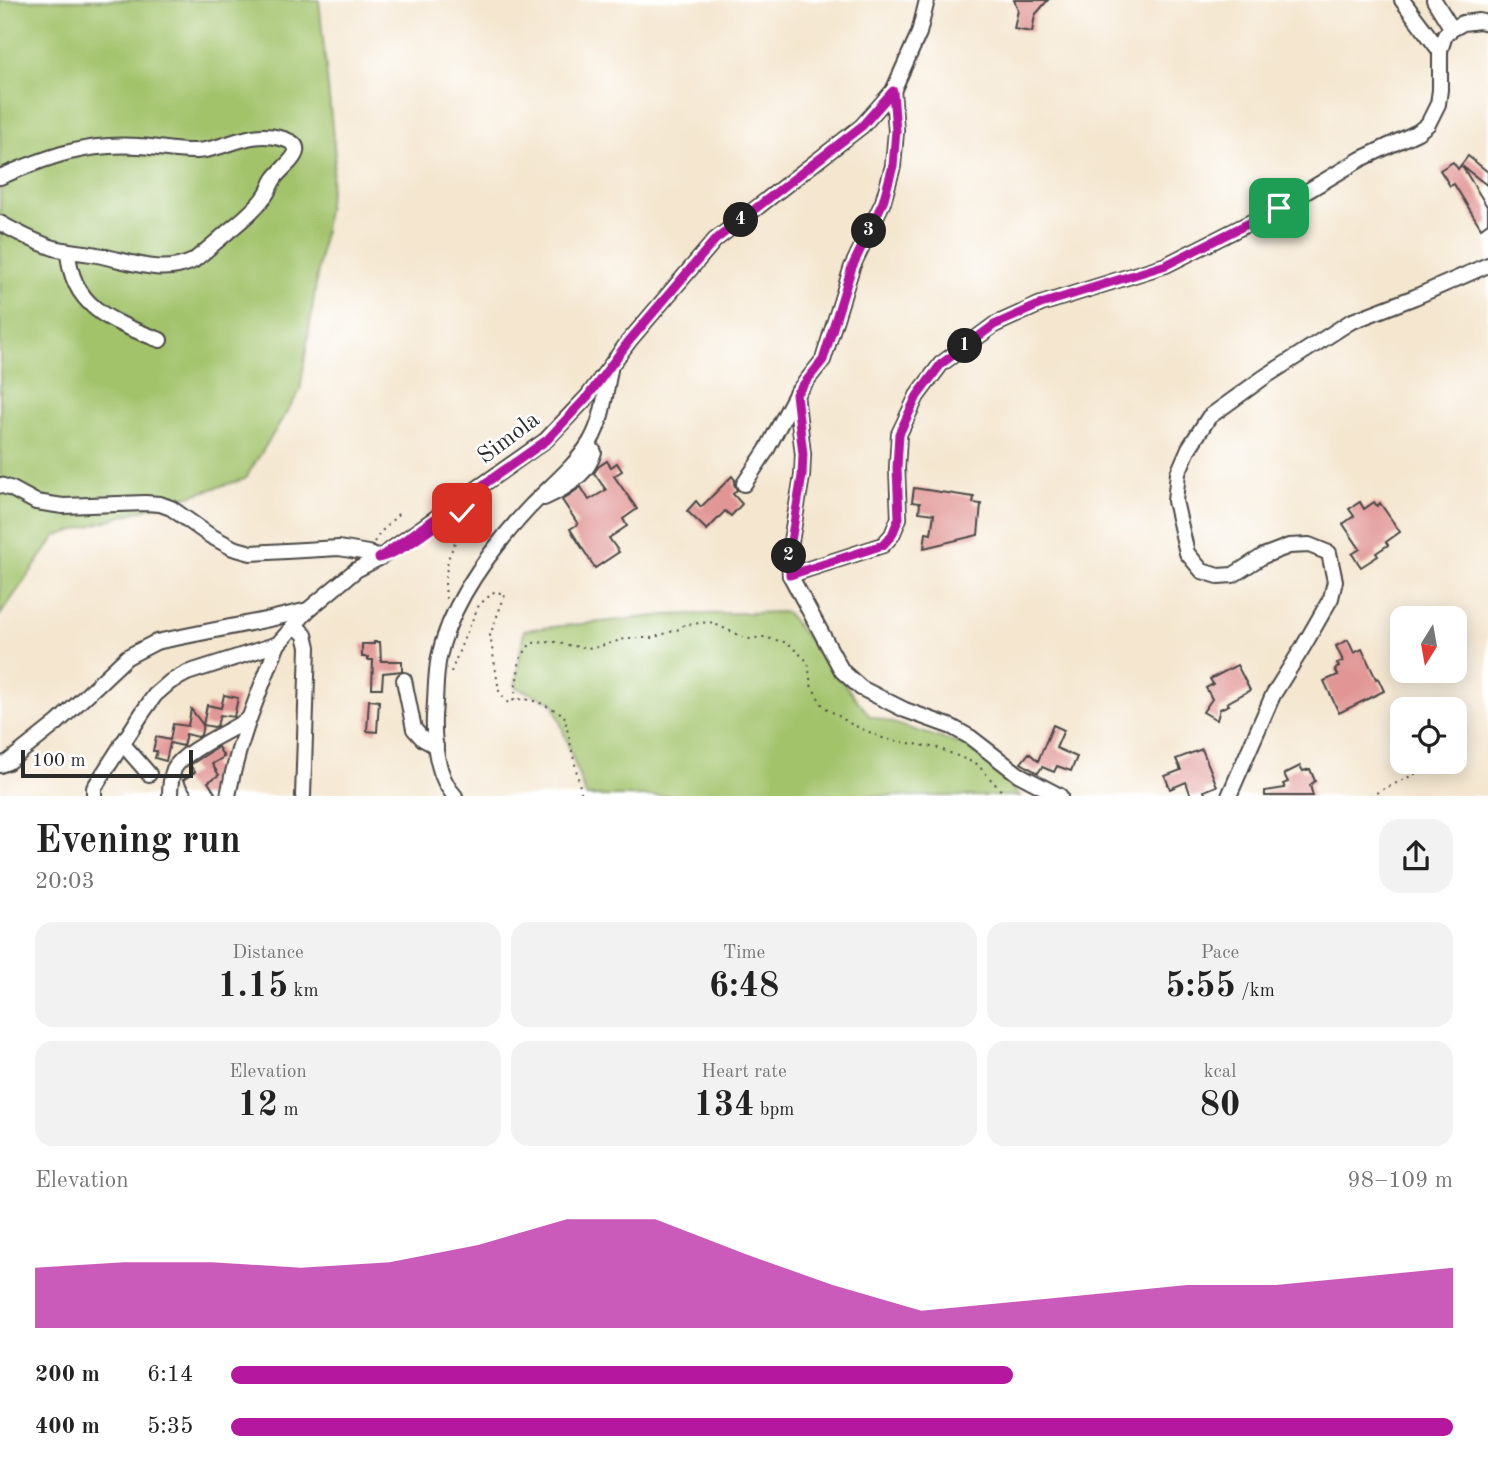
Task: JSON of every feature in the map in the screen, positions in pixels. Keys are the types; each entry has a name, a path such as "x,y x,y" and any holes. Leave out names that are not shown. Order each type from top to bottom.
{"street":[{"name":"Simola","path":"0,765 8,762 57,723 127,657 156,642 308,610 374,555 547,440 588,396 629,341 715,240 862,126 893,91 919,33 927,0"},
{"path":"1402,0 1440,51"},
{"path":"1433,0 1452,29"},
{"path":"790,575 883,545 892,535 899,518 899,434 917,396 941,364 994,325 1041,304 1166,265 1279,208 1361,159 1418,132 1428,124 1438,104 1440,51 1445,35 1463,23 1488,23"},
{"path":"744,484 766,451 796,394 823,360 852,267 883,202 893,166 896,131 893,91"},
{"path":"0,177 57,155 103,146 203,151 259,135 290,141 296,152 294,158 273,180 256,207 193,261 182,267 154,268 68,251 37,242 0,223"},
{"path":"68,251 73,280 84,299 121,325 160,340"},
{"path":"1229,796 1273,695 1331,598 1335,581 1329,553 1309,545 1289,546 1263,556 1233,575 1217,576 1202,571 1187,553 1175,501 1178,473 1189,448 1209,416 1350,321 1415,298 1488,265"},
{"path":"455,796 442,777 434,721 437,671 447,632 476,574 520,518 589,445 601,416 611,365"},
{"path":"796,394 803,454 789,553 790,575 842,671 861,688 970,737 1018,774 1060,796"},
{"path":"0,485 36,502 63,506 160,504 171,508 233,548 251,553 339,548 374,555"},
{"path":"0,498 26,498"},
{"path":"228,796 247,720 278,643 308,610"},
{"path":"295,625 305,635 308,648 303,796"},
{"path":"92,793 155,695 170,682 187,673 278,643"},
{"path":"404,680 414,729 422,739 436,746"},
{"path":"170,796 173,770 179,761 247,720"},
{"path":"122,743 149,774"}],"path":[{"path":"374,555 380,533 401,511"},
{"path":"446,607 448,559 465,516 458,512"},
{"path":"437,671 452,672 479,605 495,591 505,595 490,635 499,691 508,704 514,700 539,701 564,715 582,796"},
{"path":"514,700 520,659 531,643 555,642 594,648 628,638 651,638 684,625 710,622 748,639 763,637 788,643 808,662 811,685 823,706 851,724 885,739 938,748 977,764 1006,796"},
{"path":"1370,796 1415,774"}],"green space":[{"path":"0,0 319,0 335,156 300,391 245,479 56,536 0,615"},
{"path":"786,612 870,716 969,747 1020,796 586,796 553,702 515,687 524,630 667,615"}],"building":[{"path":"1014,0 1048,0 1035,15 1032,32 1014,29 1018,10"},
{"path":"1468,156 1488,172 1488,186 1462,166 1488,208 1488,223 1481,228 1454,184 1450,186 1440,170 1453,162 1458,169"},
{"path":"607,461 611,467 617,463 622,471 614,476 637,509 623,519 627,526 609,538 619,552 595,568 570,529 578,524 562,500 581,487 589,500 606,490 594,473"},
{"path":"732,476 737,490 733,494 742,504 731,516 725,511 707,530 687,511 696,501 701,507"},
{"path":"914,488 974,497 973,503 981,504 978,535 924,548 926,533 931,534 934,514 919,512 920,503 912,502"},
{"path":"1360,502 1364,509 1374,502 1377,506 1380,503 1400,532 1386,542 1388,545 1376,553 1378,556 1361,567 1352,554 1360,549 1343,524 1354,516 1349,509"},
{"path":"1348,640 1354,653 1362,649 1384,691 1339,713 1324,681 1338,675 1335,669 1339,667 1337,663 1343,661 1336,646"},
{"path":"380,642 381,661 402,661 402,671 383,673 382,688 372,688 373,660 362,657 362,644"},
{"path":"1237,665 1250,690 1220,709 1217,720 1203,712 1212,699 1206,688 1213,684 1210,679"},
{"path":"224,695 238,698 234,717 220,715 217,726 203,725 207,705 221,708"},
{"path":"369,700 379,701 377,732 367,731"},
{"path":"191,709 203,725 201,735 198,737 186,734 183,746 170,743 166,761 155,758 157,751 153,751 156,737 170,740 173,724 188,726"},
{"path":"1053,725 1064,730 1056,748 1077,757 1071,771 1057,766 1054,772 1042,767 1038,773 1021,763 1029,753 1038,761"},
{"path":"218,747 224,757 212,764 219,775 208,782 215,793 210,796 194,796 183,780 195,772 190,765"},
{"path":"1202,749 1217,786 1204,791 1206,796 1191,796 1186,782 1170,789 1165,776 1181,770 1176,759"},
{"path":"1300,766 1303,771 1310,769 1315,781 1310,785 1313,796 1265,796 1265,791 1285,788 1283,784 1288,782 1284,774"}],"route":[{"path":"462,513 452,514 407,546 379,558 547,440 588,396 668,293 715,240 862,126 893,91 896,131 893,166 883,202 852,267 823,360 796,394 803,454 789,553 790,575 883,545 892,535 899,518 899,434 917,396 941,364 994,325 1041,304 1166,265 1279,208"}]}
